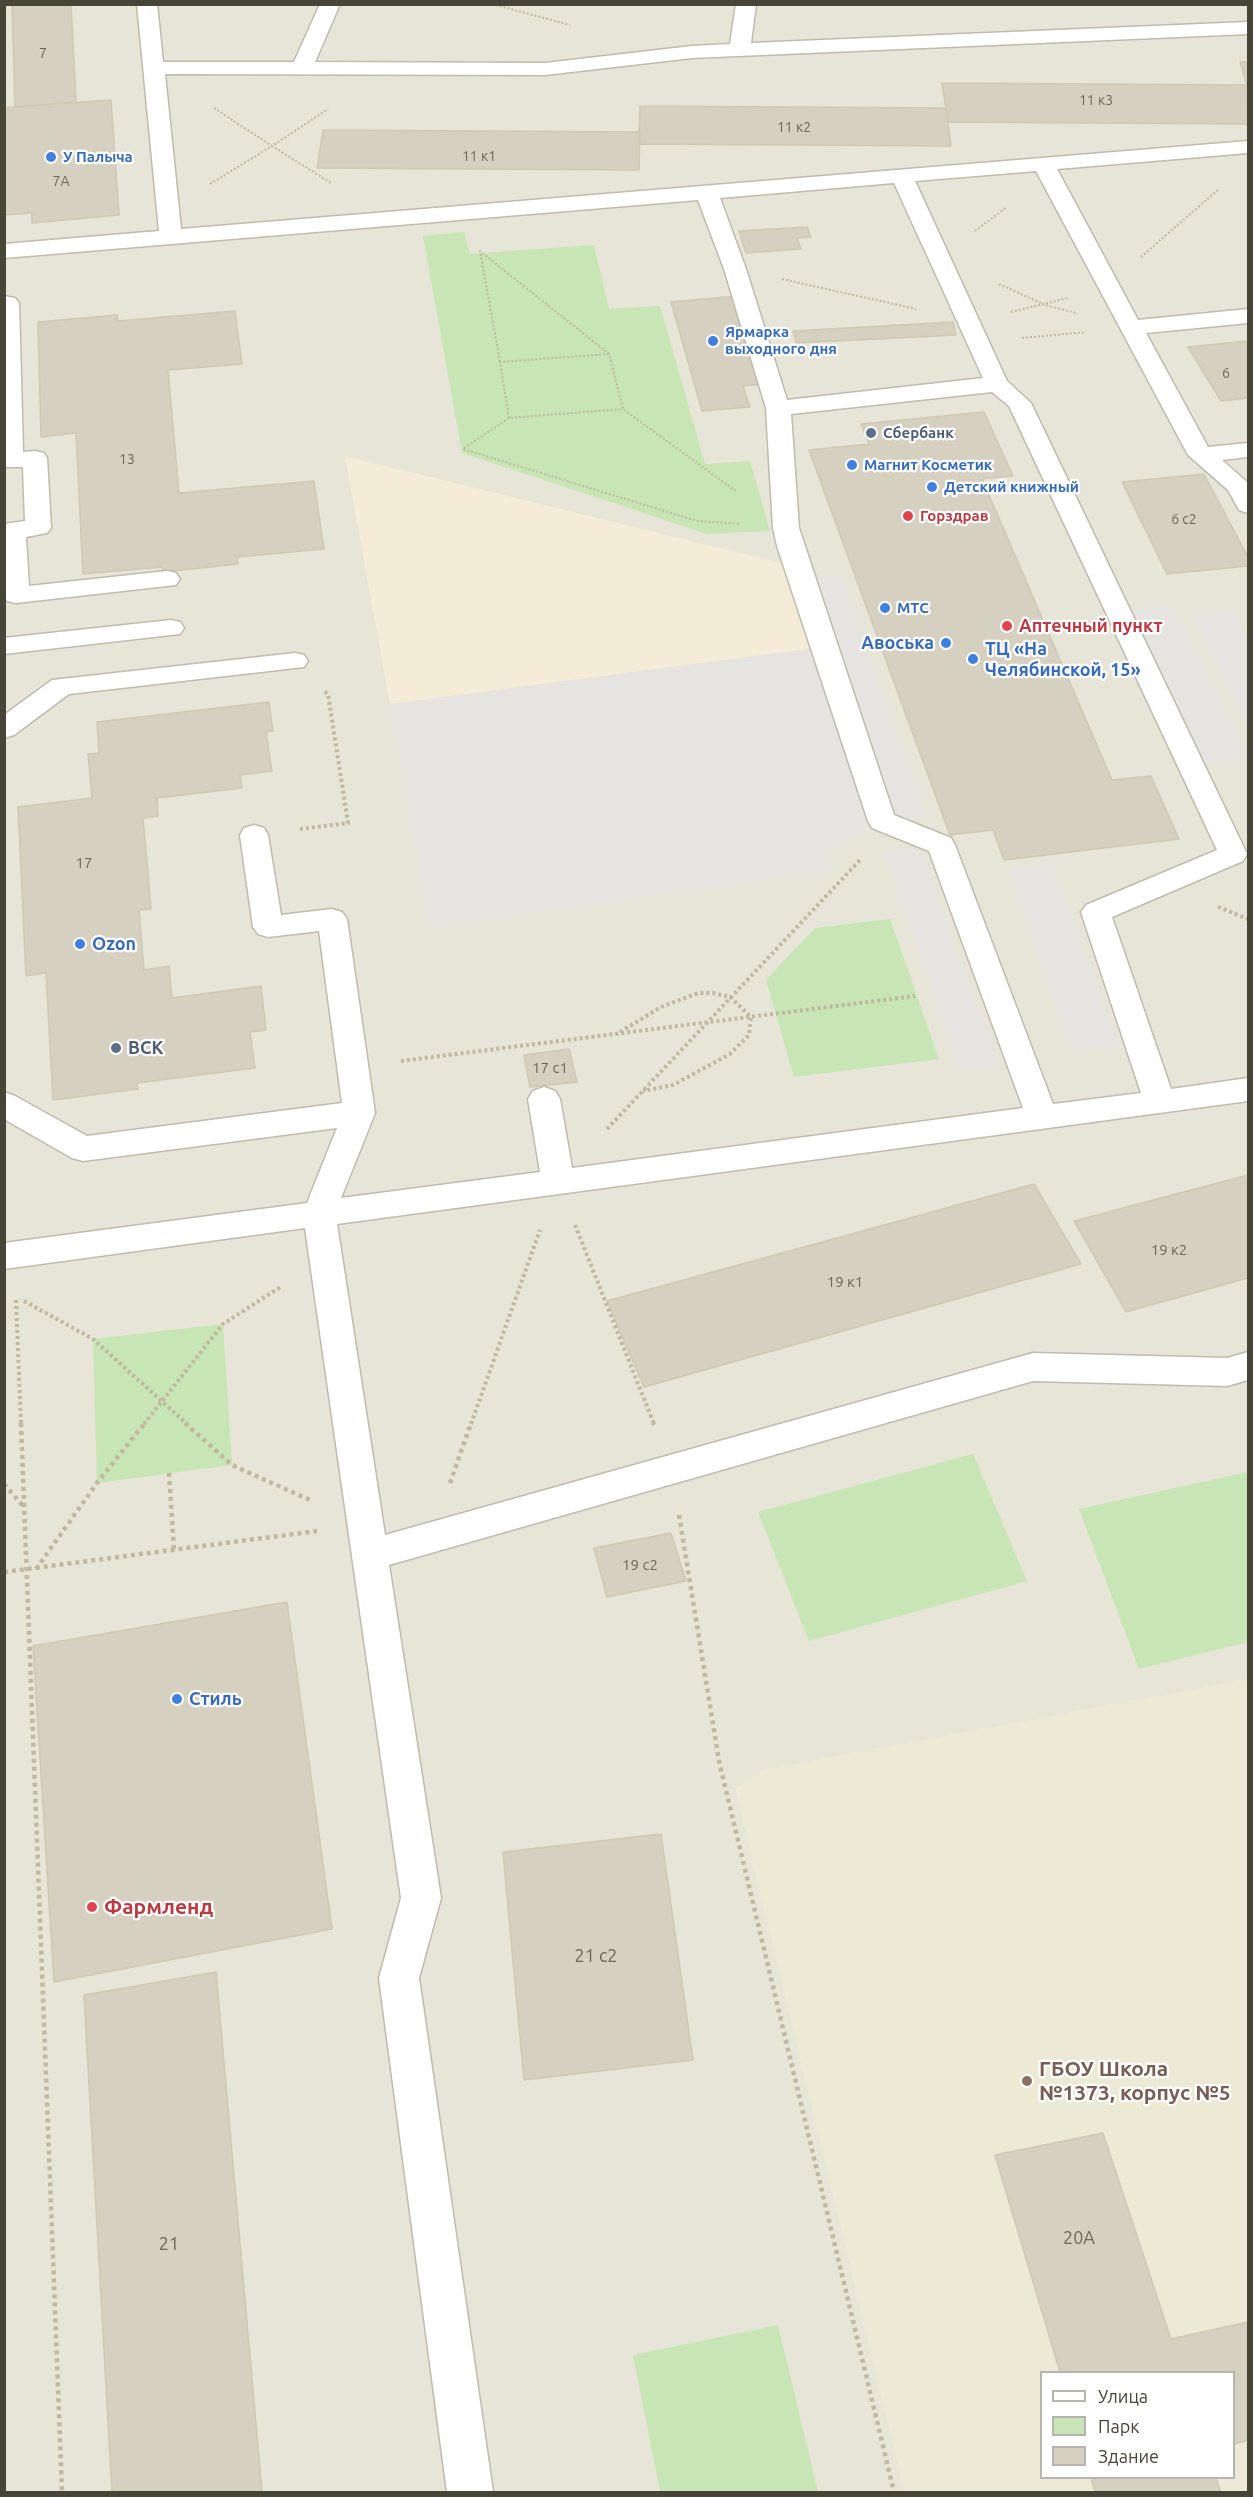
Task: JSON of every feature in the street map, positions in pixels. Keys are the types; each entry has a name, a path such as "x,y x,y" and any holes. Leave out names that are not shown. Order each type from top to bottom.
{"lane":[{"path":"147,4 171,238"},
{"path":"302,68 330,4"},
{"path":"740,49 746,4"},
{"path":"154,68 545,69 692,52 740,49 1248,28"},
{"path":"4,251 93,250 171,238 902,176 1049,175 1248,147"},
{"path":"1049,175 1200,455 1238,486 1248,505"},
{"path":"902,176 997,384 1019,403 1233,854 1096,912 1160,1102"},
{"path":"707,193 735,269 778,408 786,528 882,821 941,845 1042,1117"},
{"path":"4,303 7,303 11,461 35,458 38,528 13,530 14,625"},
{"path":"1131,328 1248,316"},
{"path":"778,408 997,384"},
{"path":"1200,455 1248,450"},
{"path":"14,625 167,579"},
{"path":"14,625 171,628"},
{"path":"4,729 62,686 295,661"},
{"path":"255,835 268,927 332,919 359,1113 319,1214 421,1898 399,1978 470,2493"},
{"path":"4,1256 1248,1090"},
{"path":"544,1099 558,1182"},
{"path":"4,1104 83,1149 359,1113"},
{"path":"368,1540 430,1538 1033,1367 1227,1372 1248,1366"}],"path":[{"path":"168,210 272,146"},
{"path":"940,257 950,254 982,224 1049,175"},
{"path":"735,269 968,321 1045,305 1108,285 1222,186"},
{"path":"509,418 480,251 609,354 623,409 786,528"},
{"path":"940,257 1045,305 1131,328"},
{"path":"978,343 1131,328"},
{"path":"500,362 609,354"},
{"path":"623,409 509,418 463,449 697,521 786,528"},
{"path":"255,835 348,823 328,694 295,661"},
{"path":"430,1538 558,1182 892,825"},
{"path":"617,1034 661,1007 698,993 713,993 730,998 751,1017"},
{"path":"426,1058 915,996"},
{"path":"643,1091 673,1085 730,1054 749,1035 751,1017"},
{"path":"558,1182 671,1469 719,1761 894,2493"},
{"path":"36,1569 97,1483 223,1324 325,1258"},
{"path":"62,2493 16,1296 93,1339 232,1465 368,1540"},
{"path":"169,1473 174,1551"},
{"path":"4,1484 24,1507"},
{"path":"4,1572 174,1551 368,1540"},
{"path":"40,1913 48,1911"}],"shaded area":[{"path":"5,5 1248,5 1248,2492 5,2492"},
{"path":"345,456 797,567 824,647 390,704"},
{"path":"840,574 927,815 897,818 813,577"},
{"path":"1171,604 1248,759 1205,765 1131,608"},
{"path":"1234,611 1248,640 1248,725 1193,616"},
{"path":"824,647 882,821 826,852 832,871 430,927 390,704"},
{"path":"919,847 999,1066 960,1071 884,852"},
{"path":"1052,863 1120,1046 1073,1051 1008,868"},
{"name":"ГБОУ Школа №1373, корпус №5","path":"1248,1679 1248,2492 904,2492 735,1789 763,1770"}],"green space":[{"path":"464,232 470,254 594,245 609,309 660,306 705,464 750,461 770,531 707,534 462,453 423,236"},
{"path":"890,919 939,1059 794,1077 766,980 815,928"},
{"path":"223,1324 232,1465 97,1483 93,1339"},
{"path":"973,1454 1027,1581 809,1641 758,1512"},
{"path":"1248,1472 1248,1642 1139,1669 1079,1509"},
{"path":"778,2325 818,2492 660,2492 633,2355"}],"building":[{"path":"12,4 71,4 76,102 15,107"},
{"path":"1240,62 1248,62 1248,92 1247,85"},
{"path":"942,83 1247,85 1248,124 948,122"},
{"path":"111,100 119,215 32,223 32,213 4,215 4,108"},
{"path":"640,106 946,108 951,146 639,144"},
{"path":"323,130 640,132 639,170 317,168"},
{"path":"807,227 811,237 797,238 801,249 746,253 739,231"},
{"path":"737,296 765,384 743,386 750,407 702,411 671,302"},
{"path":"235,311 242,364 168,370 179,493 314,481 324,549 237,557 238,564 163,572 162,567 83,574 76,433 41,437 38,322 117,315 118,321"},
{"path":"953,322 956,335 796,343 793,331"},
{"path":"1248,341 1248,398 1221,401 1188,347"},
{"name":"ТЦ «На Челябинской, 15»","path":"984,412 1013,476 982,479 1112,780 1151,776 1179,839 1004,860 993,830 950,835 809,450 869,444 861,424"},
{"path":"1204,474 1248,557 1248,566 1167,574 1122,482"},
{"path":"269,702 273,731 266,732 272,771 240,775 242,788 157,798 158,816 143,818 151,909 139,910 144,970 169,966 172,998 261,986 266,1030 250,1032 255,1068 137,1083 138,1089 53,1100 46,973 26,976 18,807 92,798 88,754 99,753 97,722"},
{"path":"569,1049 577,1082 530,1087 524,1055"},
{"path":"1248,1175 1248,1278 1126,1312 1074,1221"},
{"path":"1034,1184 1081,1264 644,1387 607,1301"},
{"path":"671,1533 686,1581 607,1597 594,1548"},
{"path":"287,1602 332,1929 54,1982 33,1646"},
{"path":"661,1834 693,2060 524,2080 503,1852"},
{"path":"216,1972 262,2492 112,2492 84,1995"},
{"path":"1103,2133 1171,2339 1248,2322 1248,2440 1235,2444 1235,2371 1060,2371 995,2155"},
{"path":"1091,2479 1216,2479 1221,2492 1095,2492"}],"place":[{"name":"У Палыча","path":"51,157"},
{"name":"Ярмарка выходного дня","path":"713,341"},
{"name":"Сбербанк","path":"871,433"},
{"name":"Магнит Косметик","path":"852,465"},
{"name":"Детский книжный","path":"932,487"},
{"name":"Горздрав","path":"908,516"},
{"name":"МТС","path":"885,608"},
{"name":"Аптечный пункт","path":"1007,626"},
{"name":"Авоська","path":"946,643"},
{"name":"ТЦ «На Челябинской, 15»","path":"973,659"},
{"name":"Ozon","path":"80,944"},
{"name":"ВСК","path":"116,1048"},
{"name":"Стиль","path":"177,1699"},
{"name":"Фармленд","path":"92,1907"},
{"name":"ГБОУ Школа №1373, корпус №5","path":"1027,2081"}]}
